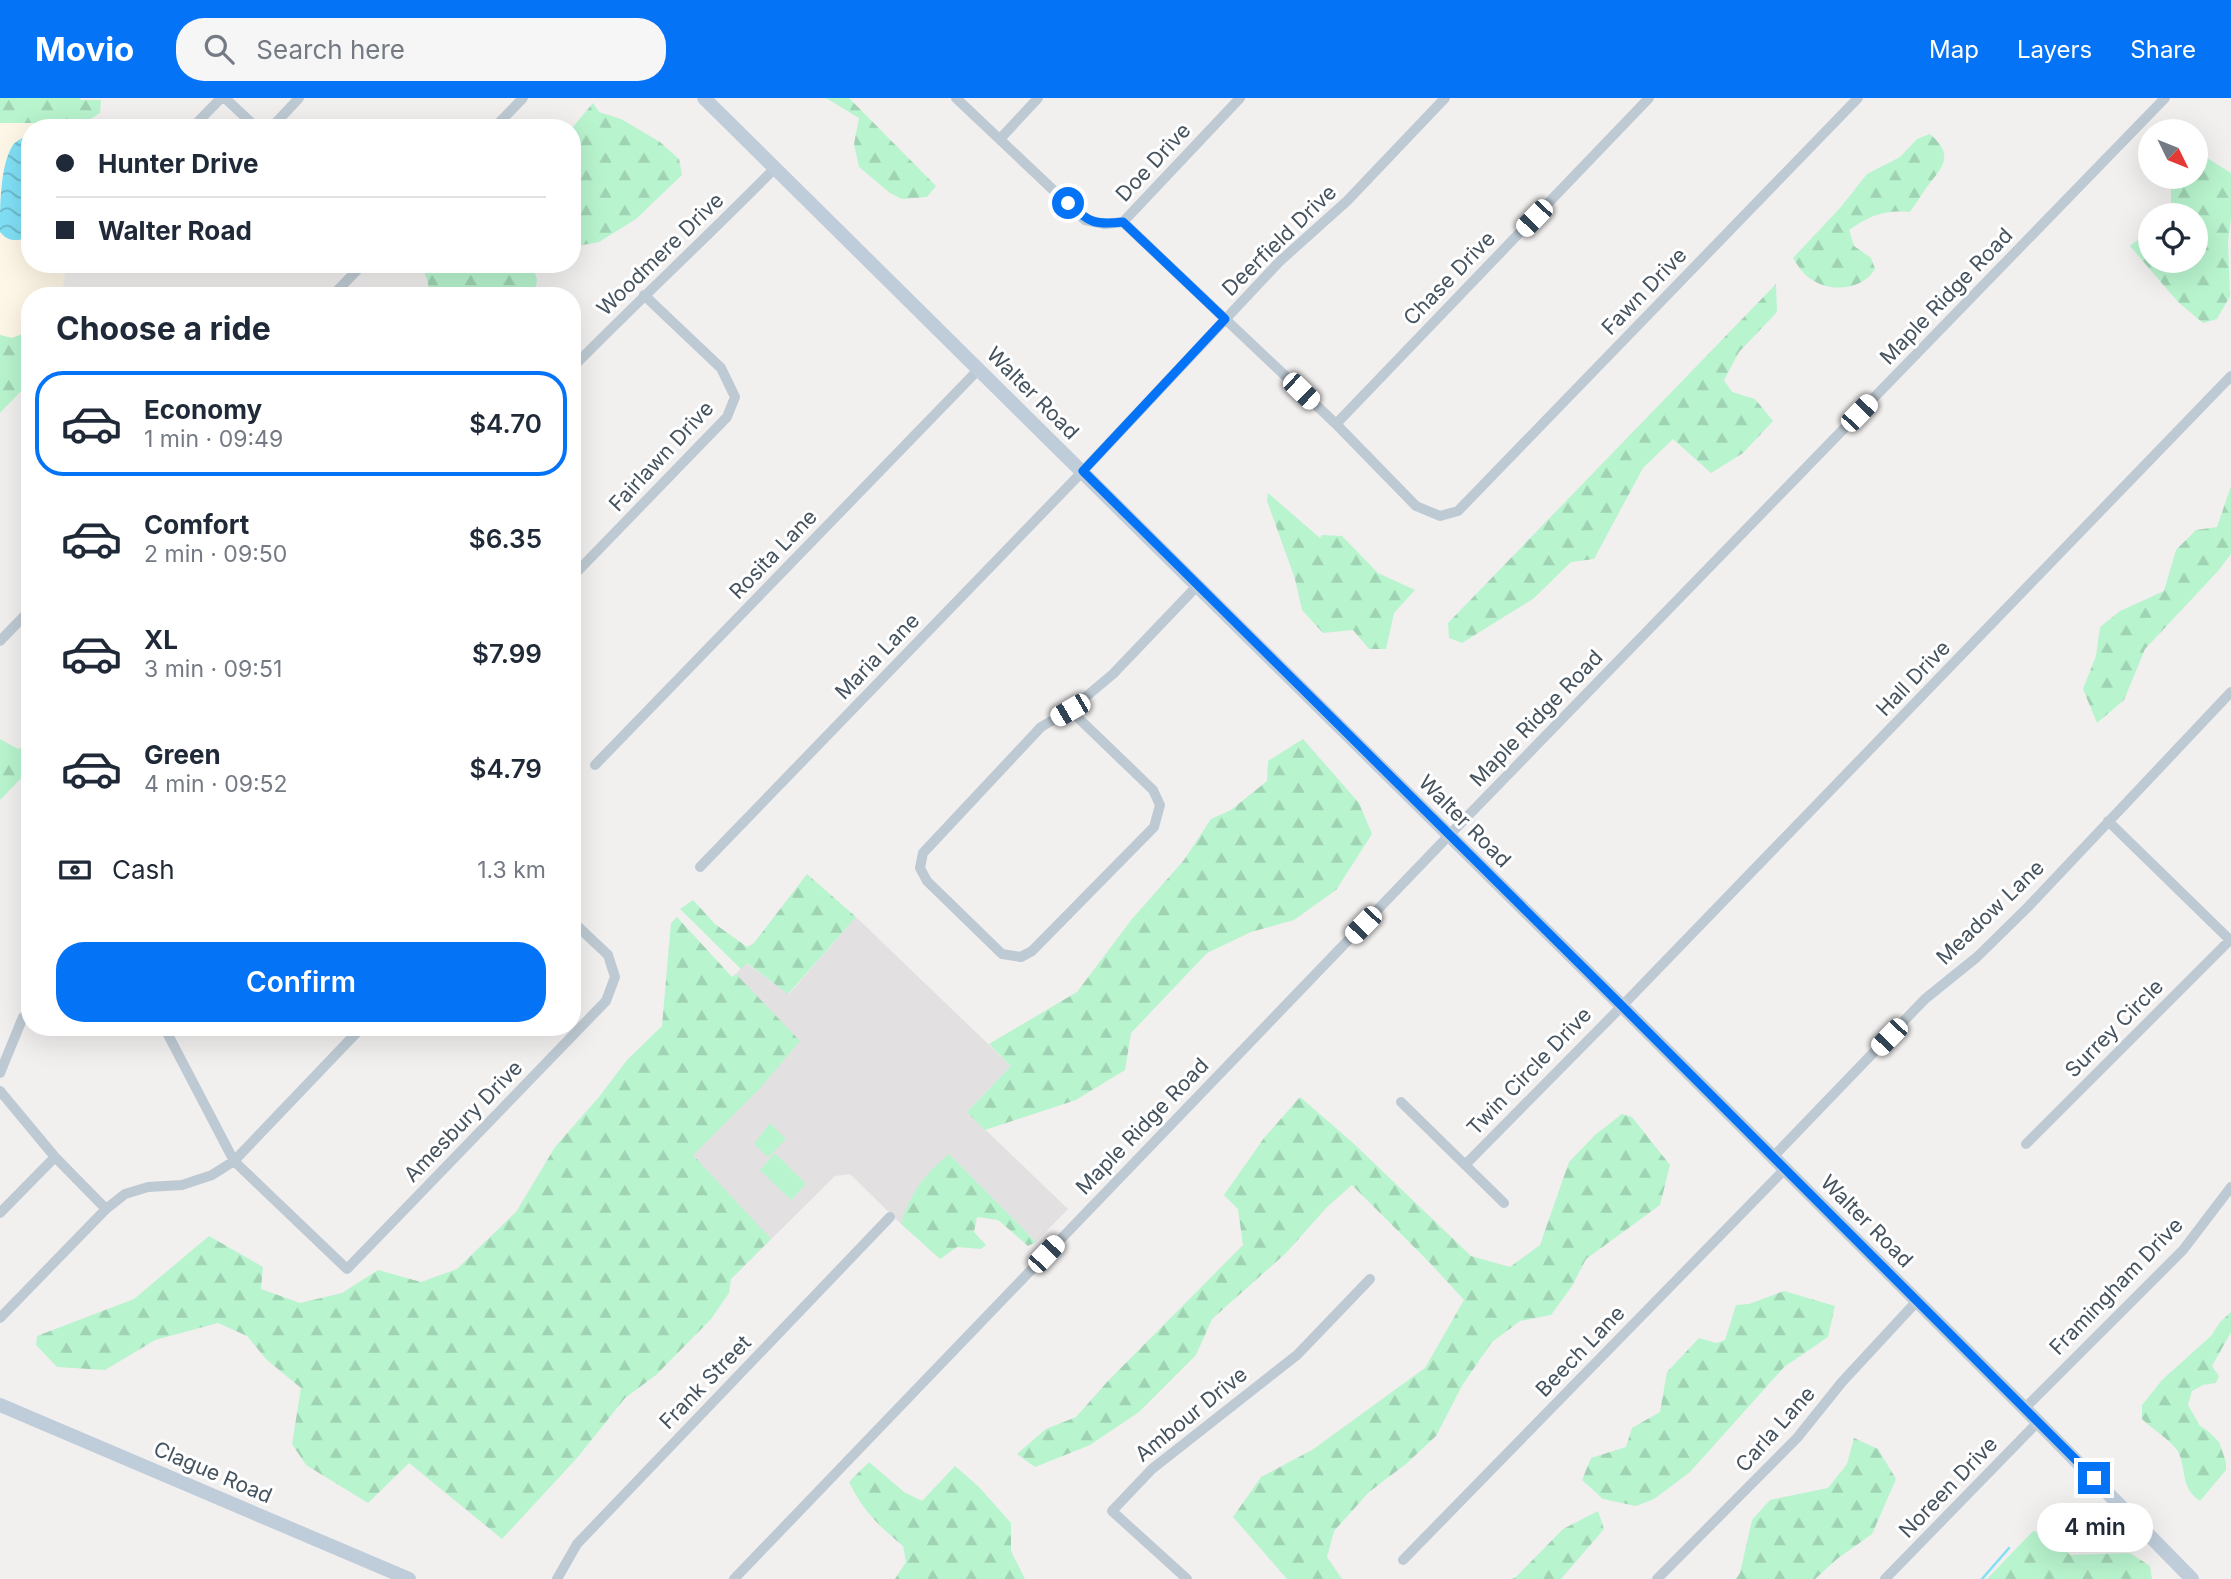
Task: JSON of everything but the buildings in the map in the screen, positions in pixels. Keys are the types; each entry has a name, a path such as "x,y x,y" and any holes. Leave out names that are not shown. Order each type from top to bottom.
{"street":[{"path":"201,119 223,98 247,119"},
{"path":"279,119 299,98"},
{"path":"503,119 523,98"},
{"name":"Walter Road","path":"704,98 1786,1169 2039,1422 2186,1577"},
{"path":"956,98 1085,220 1105,224 1123,222 1336,424"},
{"path":"1000,138 1038,98"},
{"name":"Doe Drive","path":"1123,222 1240,98"},
{"name":"Deerfield Drive","path":"1083,471 1279,262 1347,201 1445,98"},
{"name":"Chase Drive","path":"1336,424 1649,98"},
{"name":"Fawn Drive","path":"1336,424 1416,506 1440,516 1458,511 1858,98"},
{"name":"Maple Ridge Road","path":"734,1579 2165,98"},
{"name":"Woodmere Drive","path":"581,359 775,168"},
{"path":"341,287 354,273"},
{"name":"Fairlawn Drive","path":"581,568 727,417 735,397 721,368 644,295"},
{"name":"Rosita Lane","path":"595,765 979,369"},
{"name":"Hall Drive","path":"1622,1006 2231,376"},
{"name":"Maria Lane","path":"700,867 1083,471"},
{"path":"1070,710 1153,790 1160,805 1154,827 1032,951 1021,957 1002,954 927,881 920,868 923,853 1041,727 1070,710 1113,674 1198,585"},
{"path":"0,641 21,619"},
{"name":"Meadow Lane","path":"1773,1157 1925,999 1977,957 2028,907 2231,692"},
{"path":"2108,821 2230,941"},
{"name":"Amesbury Drive","path":"581,930 608,955 615,977 606,1001 581,1027"},
{"name":"Surrey Circle","path":"2026,1144 2230,941"},
{"name":"Twin Circle Drive","path":"1465,1165 1622,1006"},
{"path":"0,1073 21,1022"},
{"path":"169,1036 234,1161"},
{"path":"0,1318 106,1209 125,1194 148,1187 182,1185 212,1175 234,1161 353,1036"},
{"name":"Amesbury Drive","path":"234,1161 347,1269 572,1036"},
{"path":"0,1091 55,1157 106,1209"},
{"name":"Twin Circle Drive","path":"1401,1102 1504,1203"},
{"path":"0,1213 55,1157"},
{"name":"Beech Lane","path":"1403,1560 1786,1169"},
{"name":"Framingham Drive","path":"2025,1408 2182,1250 2231,1187"},
{"name":"Frank Street","path":"557,1579 577,1544 890,1217"},
{"name":"Ambour Drive","path":"1187,1579 1112,1511 1152,1469 1297,1355 1370,1279"},
{"name":"Carla Lane","path":"1657,1579 1797,1438 1842,1382 1917,1301"},
{"name":"Clague Road","path":"0,1405 409,1579"},
{"name":"Noreen Drive","path":"1885,1579 2039,1422"}],"shaded area":[{"path":"0,123 21,123 21,273 65,273 63,287 21,287 21,334 12,338 0,335"},
{"path":"856,917 1011,1066 967,1112 1068,1209 1036,1242 957,1162 901,1224 850,1174 835,1176 731,1279 585,1134 746,963 789,994"}],"green space":[{"path":"0,98 101,100 100,113 90,119 21,119 21,123 0,123"},
{"path":"826,98 849,98 936,186 927,197 902,199 890,193 859,167 854,144 859,118"},
{"path":"593,103 599,112 621,119 660,142 679,159 682,175 636,219 599,242 581,245 581,119"},
{"path":"1930,134 1942,149 1944,161 1910,212 1878,215 1849,230 1854,246 1871,258 1875,269 1870,276 1854,285 1836,288 1819,283 1806,275 1793,258 1840,208 1867,174 1900,157 1917,139"},
{"path":"2208,159 2231,173 2228,242 2230,296 2217,319 2203,323 2178,302 2153,273 2208,273 2208,203 2171,203 2171,190 2208,189"},
{"path":"2138,240 2138,255 2130,246"},
{"path":"424,273 535,273 537,280 536,287 428,287"},
{"path":"1776,284 1777,312 1739,352 1724,380 1732,392 1755,399 1773,421 1743,453 1711,473 1673,439 1643,468 1594,559 1571,562 1533,599 1462,643 1449,638 1448,623"},
{"path":"21,334 21,391 0,413 0,335 12,338"},
{"path":"2231,486 2231,554 2145,649 2124,700 2097,723 2083,689 2096,656 2100,627 2120,611 2164,591 2176,550 2196,530 2217,527"},
{"path":"1268,493 1320,538 1322,535 1342,536 1378,573 1415,590 1394,613 1386,649 1369,649 1353,630 1323,633 1302,610 1295,579 1267,501"},
{"path":"0,739 18,749 21,747 21,778 0,800"},
{"path":"1303,739 1359,803 1372,834 1336,890 1294,920 1251,932 1207,953 1131,1033 1125,1070 1076,1100 985,1130 967,1112 1011,1066 989,1044 1077,992 1132,919 1184,860 1211,819 1231,810 1267,781 1268,761"},
{"path":"807,874 856,917 788,994 747,963 741,969 680,909 693,900 715,924 747,947 754,943"},
{"path":"677,917 732,977 736,974 800,1041 760,1088 693,1155 771,1239 731,1279 729,1293 711,1319 656,1375 625,1398 577,1458 502,1539 409,1463 368,1503 306,1465 292,1444 301,1388 267,1360 247,1336 218,1323 155,1340 105,1370 57,1367 36,1345 37,1336 134,1299 209,1236 263,1267 261,1289 300,1303 342,1293 378,1270 421,1282 457,1269 516,1212 555,1147 627,1060 662,1026 671,923"},
{"path":"1300,1097 1352,1142 1471,1256 1510,1267 1540,1245 1569,1162 1595,1135 1622,1114 1632,1117 1670,1165 1660,1205 1586,1259 1572,1286 1551,1315 1520,1321 1492,1342 1463,1384 1436,1436 1406,1464 1369,1492 1334,1531 1327,1557 1342,1579 1287,1579 1233,1517 1261,1477 1312,1450 1425,1368 1464,1300 1352,1185 1327,1207 1286,1253 1212,1319 1196,1355 1139,1412 1090,1445 1035,1467 1017,1454 1046,1429 1076,1417 1108,1381 1243,1245 1238,1209 1224,1195 1264,1138"},
{"path":"770,1123 786,1139 768,1157 754,1144"},
{"path":"775,1153 806,1184 791,1200 760,1170"},
{"path":"949,1154 1036,1242 1028,1246 998,1220 977,1217 974,1232 986,1245 981,1249 957,1247 940,1259 901,1224 919,1185"},
{"path":"1784,1291 1835,1306 1828,1337 1784,1367 1690,1472 1654,1499 1636,1506 1603,1499 1582,1480 1591,1458 1626,1447 1632,1428 1660,1412 1667,1372 1699,1338 1716,1343 1725,1340 1736,1305 1749,1304"},
{"path":"2231,1312 2231,1332 2212,1366 2219,1376 2216,1383 2203,1385 2192,1391 2188,1405 2200,1426 2219,1442 2226,1462 2226,1470 2200,1501 2186,1483 2177,1450 2142,1419 2142,1405 2162,1380 2211,1336"},
{"path":"1854,1438 1878,1449 1896,1479 1872,1534 1815,1579 1736,1579 1740,1573 1752,1520 1770,1500 1828,1488 1847,1464"},
{"path":"869,1462 904,1492 922,1501 955,1466 979,1487 1011,1523 1011,1551 1025,1579 895,1579 906,1562 903,1546 872,1517 849,1482"},
{"path":"1598,1511 1604,1529 1561,1579 1512,1579 1563,1529"},
{"path":"2033,1531 2051,1535 2070,1555 2130,1553 2150,1566 2152,1579 1987,1579"}],"water":[{"path":"21,139 21,240 12,240 0,232 1,199 5,164 13,145"}],"waterway":[{"path":"1982,1579 2009,1548"}],"route":[{"path":"1068,203 1085,220 1105,224 1123,222 1225,319 1083,471 2094,1478"}]}
